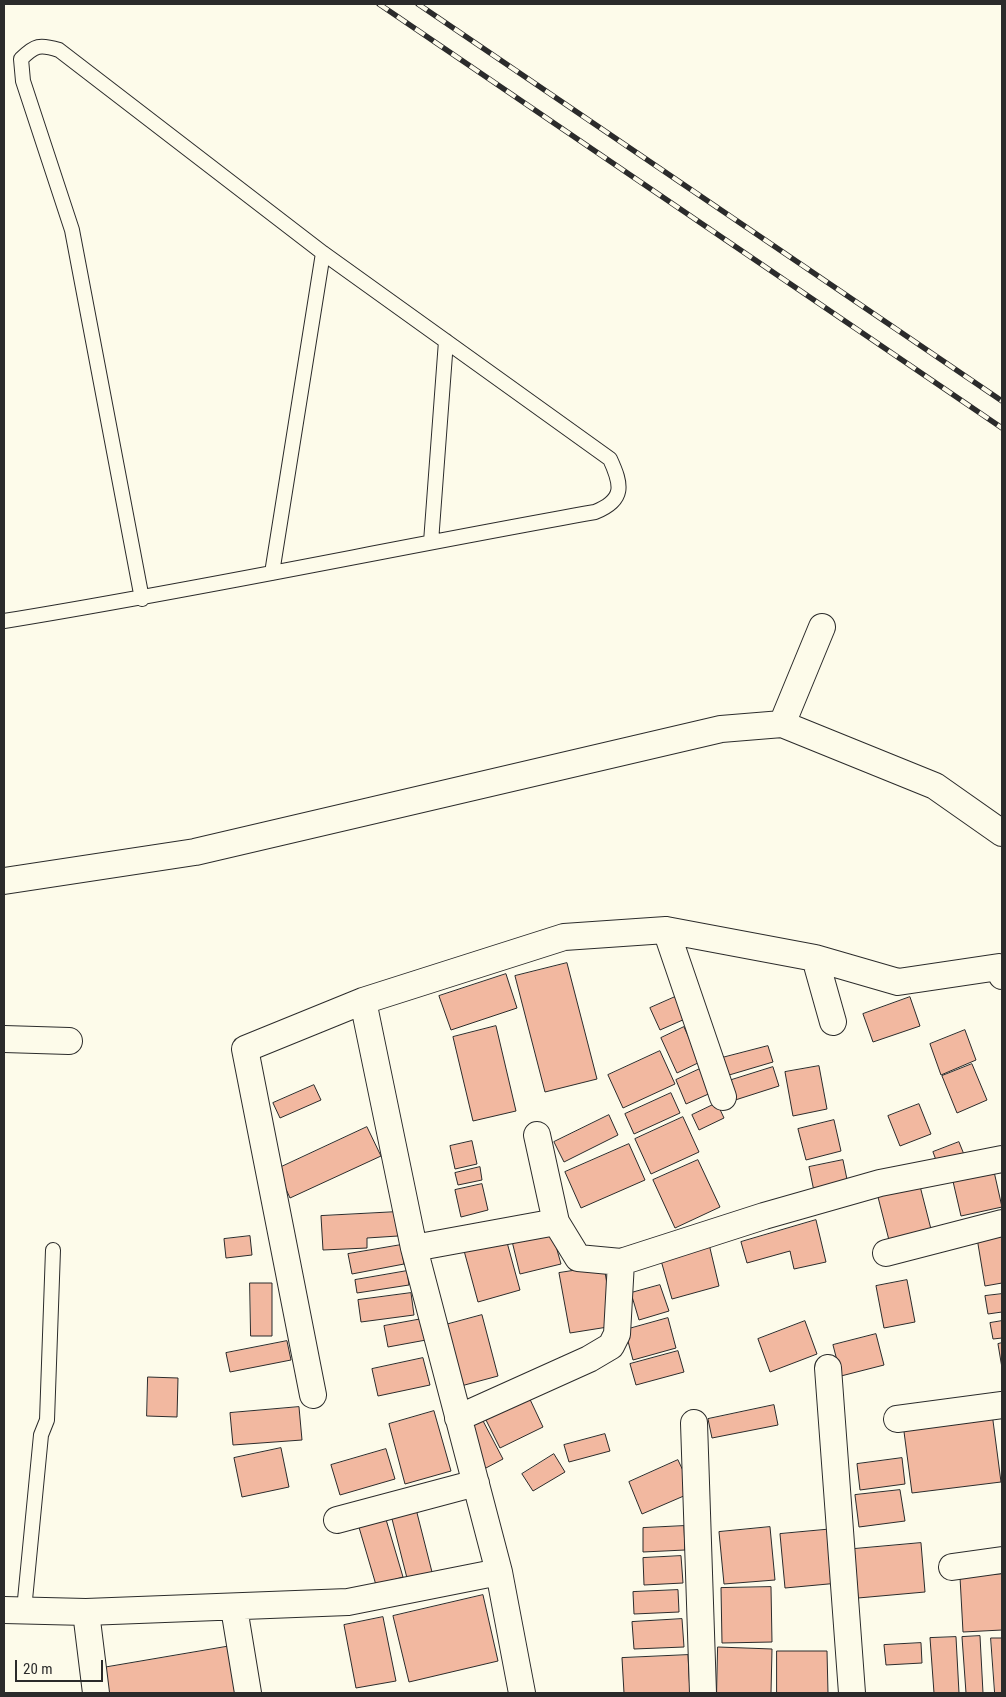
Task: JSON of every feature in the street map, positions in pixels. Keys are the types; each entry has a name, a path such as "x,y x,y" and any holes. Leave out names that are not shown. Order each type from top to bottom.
{"street":[{"path":"782,724 822,627"},
{"path":"4,881 195,852 721,729 782,724 934,786 1002,833"},
{"path":"666,930 723,1097"},
{"path":"313,1395 244,1049 363,1001 564,937 666,930 815,958 898,982 999,966 1002,976"},
{"path":"815,958 833,1022"},
{"path":"363,1001 414,1248 499,1572 522,1693"},
{"path":"4,1039 69,1041"},
{"path":"537,1135 556,1222 578,1258 621,1262 764,1216 880,1183 1002,1159"},
{"path":"414,1248 556,1222"},
{"path":"886,1253 1002,1223"},
{"path":"458,1418 611,1346 617,1334 621,1262"},
{"path":"828,1368 852,1693"},
{"path":"897,1420 1002,1405"},
{"path":"694,1423 703,1693"},
{"path":"337,1520 476,1484"},
{"path":"952,1567 1002,1560"},
{"path":"14,1610 86,1612 234,1608 348,1602 499,1572"},
{"path":"234,1608 248,1693"},
{"path":"86,1612 96,1693"}],"lane":[{"path":"4,621 142,599 431,542 596,512 609,506 616,499 620,479 610,459 323,253 59,50 43,45 30,50 21,58 24,81 72,230 142,599"},
{"path":"272,573 323,253"},
{"path":"431,542 446,341"},
{"path":"14,1610 41,1435 47,1420 53,1250"}],"building":[{"path":"567,963 597,1079 545,1092 515,976"},
{"path":"506,974 517,1008 451,1030 439,996"},
{"path":"675,997 685,1019 660,1030 650,1008"},
{"path":"910,997 920,1026 873,1042 863,1014"},
{"path":"496,1026 516,1111 473,1121 453,1037"},
{"path":"684,1027 700,1062 677,1073 661,1038"},
{"path":"965,1030 976,1060 941,1075 930,1044"},
{"path":"768,1046 773,1062 719,1078 714,1060"},
{"path":"660,1051 675,1084 623,1108 608,1075"},
{"path":"972,1064 987,1100 957,1113 942,1076"},
{"path":"819,1066 827,1109 793,1116 785,1072"},
{"path":"773,1067 779,1086 729,1102 722,1083"},
{"path":"702,1068 713,1092 686,1104 676,1080"},
{"path":"314,1085 321,1100 280,1118 273,1103"},
{"path":"671,1093 680,1113 634,1134 625,1114"},
{"path":"717,1103 724,1118 699,1130 692,1115"},
{"path":"919,1104 931,1134 900,1146 888,1116"},
{"path":"609,1115 618,1135 564,1162 554,1142"},
{"path":"683,1117 699,1152 651,1174 635,1139"},
{"path":"834,1120 841,1151 806,1160 798,1129"},
{"path":"367,1127 381,1156 290,1198 277,1169"},
{"path":"472,1141 477,1164 455,1169 450,1146"},
{"path":"959,1142 965,1157 939,1168 933,1152"},
{"path":"629,1144 645,1180 581,1208 565,1172"},
{"path":"698,1160 720,1207 675,1228 653,1180"},
{"path":"843,1160 849,1189 815,1196 809,1167"},
{"path":"480,1167 482,1180 458,1185 455,1173"},
{"path":"993,1167 1002,1207 961,1216 952,1177"},
{"path":"482,1184 488,1210 461,1217 455,1190"},
{"path":"920,1186 933,1237 891,1248 878,1197"},
{"path":"397,1212 398,1236 367,1238 367,1248 323,1250 321,1216"},
{"path":"816,1220 826,1262 794,1269 790,1251 747,1263 741,1242"},
{"path":"551,1228 561,1264 520,1274 511,1237"},
{"path":"505,1235 520,1290 478,1302 463,1247"},
{"path":"1002,1235 1002,1283 985,1286 977,1238"},
{"path":"250,1236 252,1255 226,1258 224,1239"},
{"path":"709,1244 719,1286 672,1299 660,1257"},
{"path":"401,1245 404,1264 352,1274 348,1254"},
{"path":"604,1266 614,1326 570,1333 559,1273"},
{"path":"407,1271 409,1285 357,1293 355,1280"},
{"path":"907,1280 915,1322 884,1328 876,1286"},
{"path":"250,1283 272,1283 272,1336 251,1336"},
{"path":"660,1285 669,1311 639,1320 631,1293"},
{"path":"411,1293 414,1315 361,1322 358,1300"},
{"path":"1002,1294 1002,1312 988,1314 985,1296"},
{"path":"482,1315 498,1376 461,1386 445,1325"},
{"path":"668,1318 676,1348 633,1360 625,1330"},
{"path":"422,1319 426,1340 388,1347 384,1326"},
{"path":"805,1321 817,1354 770,1372 758,1339"},
{"path":"1002,1321 1002,1338 993,1339 990,1323"},
{"path":"876,1334 884,1365 841,1376 833,1345"},
{"path":"287,1341 291,1360 230,1372 226,1353"},
{"path":"1002,1343 1002,1368 998,1344"},
{"path":"678,1351 684,1372 636,1385 630,1364"},
{"path":"423,1358 430,1385 378,1396 372,1369"},
{"path":"148,1377 178,1378 177,1417 147,1416"},
{"path":"527,1393 543,1427 500,1448 483,1414"},
{"path":"774,1405 778,1425 712,1438 708,1419"},
{"path":"299,1407 302,1440 233,1445 230,1413"},
{"path":"434,1411 451,1471 405,1484 389,1424"},
{"path":"992,1413 1001,1482 912,1493 903,1424"},
{"path":"482,1419 503,1459 484,1469 463,1429"},
{"path":"605,1434 610,1451 569,1462 564,1445"},
{"path":"281,1448 289,1487 242,1497 234,1458"},
{"path":"386,1449 395,1479 340,1495 331,1465"},
{"path":"554,1454 565,1472 533,1491 522,1474"},
{"path":"902,1458 905,1484 860,1490 857,1464"},
{"path":"678,1460 693,1492 642,1514 629,1482"},
{"path":"900,1490 905,1521 859,1527 855,1495"},
{"path":"415,1505 433,1576 408,1582 390,1511"},
{"path":"385,1516 403,1577 376,1585 358,1524"},
{"path":"684,1526 685,1550 643,1552 643,1528"},
{"path":"770,1527 775,1580 724,1584 719,1532"},
{"path":"834,1529 839,1583 785,1588 780,1534"},
{"path":"921,1543 925,1592 858,1598 854,1549"},
{"path":"681,1556 683,1583 644,1585 643,1558"},
{"path":"1002,1574 1002,1630 963,1632 960,1577"},
{"path":"771,1587 772,1642 722,1643 721,1588"},
{"path":"678,1590 679,1612 634,1614 633,1592"},
{"path":"483,1595 498,1661 409,1682 393,1616"},
{"path":"383,1617 396,1681 356,1688 344,1625"},
{"path":"682,1619 684,1647 634,1649 632,1622"},
{"path":"980,1636 983,1693 966,1693 962,1637"},
{"path":"956,1637 959,1693 934,1693 930,1638"},
{"path":"991,1638 1002,1638 1002,1693 995,1693"},
{"path":"921,1643 922,1663 886,1665 884,1645"},
{"path":"231,1646 239,1693 106,1693 102,1668"},
{"path":"718,1647 772,1649 771,1693 717,1693"},
{"path":"777,1651 827,1651 828,1693 777,1693"},
{"path":"688,1655 690,1693 624,1693 622,1658"}],"railway":[{"path":"379,4 1002,428"},
{"path":"418,4 1002,401"}]}
